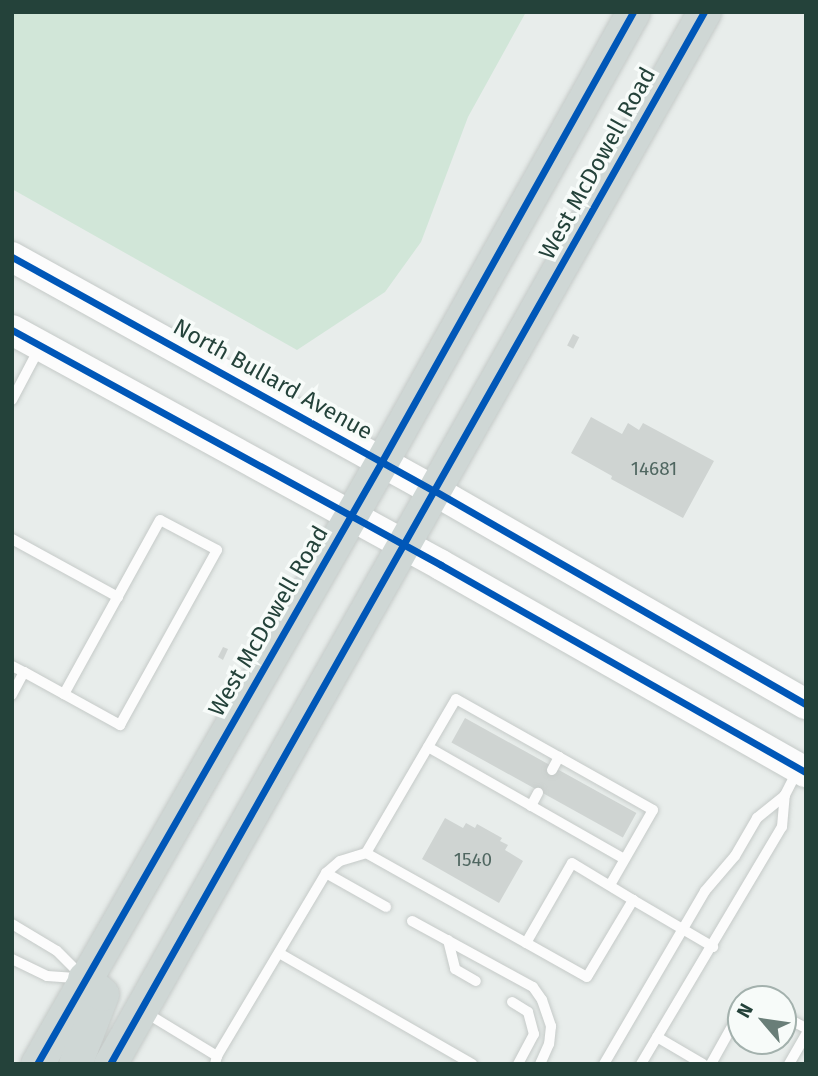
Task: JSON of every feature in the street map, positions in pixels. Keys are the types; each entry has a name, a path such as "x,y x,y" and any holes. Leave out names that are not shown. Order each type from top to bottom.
{"main road":[{"name":"West McDowell Road","path":"37,1064 83,978 351,517 633,12"},
{"name":"West McDowell Road","path":"110,1064 704,12"},
{"name":"North Bullard Avenue","path":"12,257 382,461 806,704"},
{"path":"12,330 804,768"},
{"path":"75,1064 102,994 83,978"}],"lane":[{"path":"12,400 41,346"},
{"path":"12,666 120,725 217,550 160,520 64,694"},
{"path":"12,540 118,597"},
{"path":"12,695 24,673"},
{"path":"141,1009 216,1060 326,873 340,861 366,853 456,699 653,810 610,885"},
{"path":"428,747 624,859"},
{"path":"552,770 559,757"},
{"path":"604,1064 705,891 735,856 757,818 785,794 804,768"},
{"path":"531,806 538,793"},
{"path":"641,1064 782,827 785,794"},
{"path":"366,853 587,977 633,900"},
{"path":"526,943 572,863 713,947"},
{"path":"326,873 386,907"},
{"path":"412,921 533,987 542,1000 551,1026 549,1044 540,1064"},
{"path":"12,924 57,951 83,978"},
{"path":"448,940 455,969 476,981"},
{"path":"279,953 472,1064"},
{"path":"12,959 47,976 83,978"},
{"path":"512,1002 528,1013 534,1034 518,1064"},
{"path":"789,1064 806,1031"},
{"path":"711,1064 727,1035"},
{"path":"657,1037 703,1064"}],"green space":[{"path":"12,12 526,12 468,117 421,242 385,292 297,350 12,189"}],"building":[{"path":"573,334 579,337 573,349 567,346"},
{"path":"591,417 622,434 628,423 639,430 643,423 714,461 683,518 611,479 612,476 571,453"},
{"path":"223,647 228,649 223,660 218,657"},
{"path":"465,718 636,813 623,838 451,742"},
{"path":"445,818 463,828 466,823 475,828 477,824 502,838 500,841 508,845 505,850 523,861 499,903 422,859"}],"cycle path":[{"path":"37,1064 382,461 633,12"},
{"path":"110,1064 704,12"},
{"path":"12,257 435,491 806,704"},
{"path":"12,330 441,565 806,772"}]}
